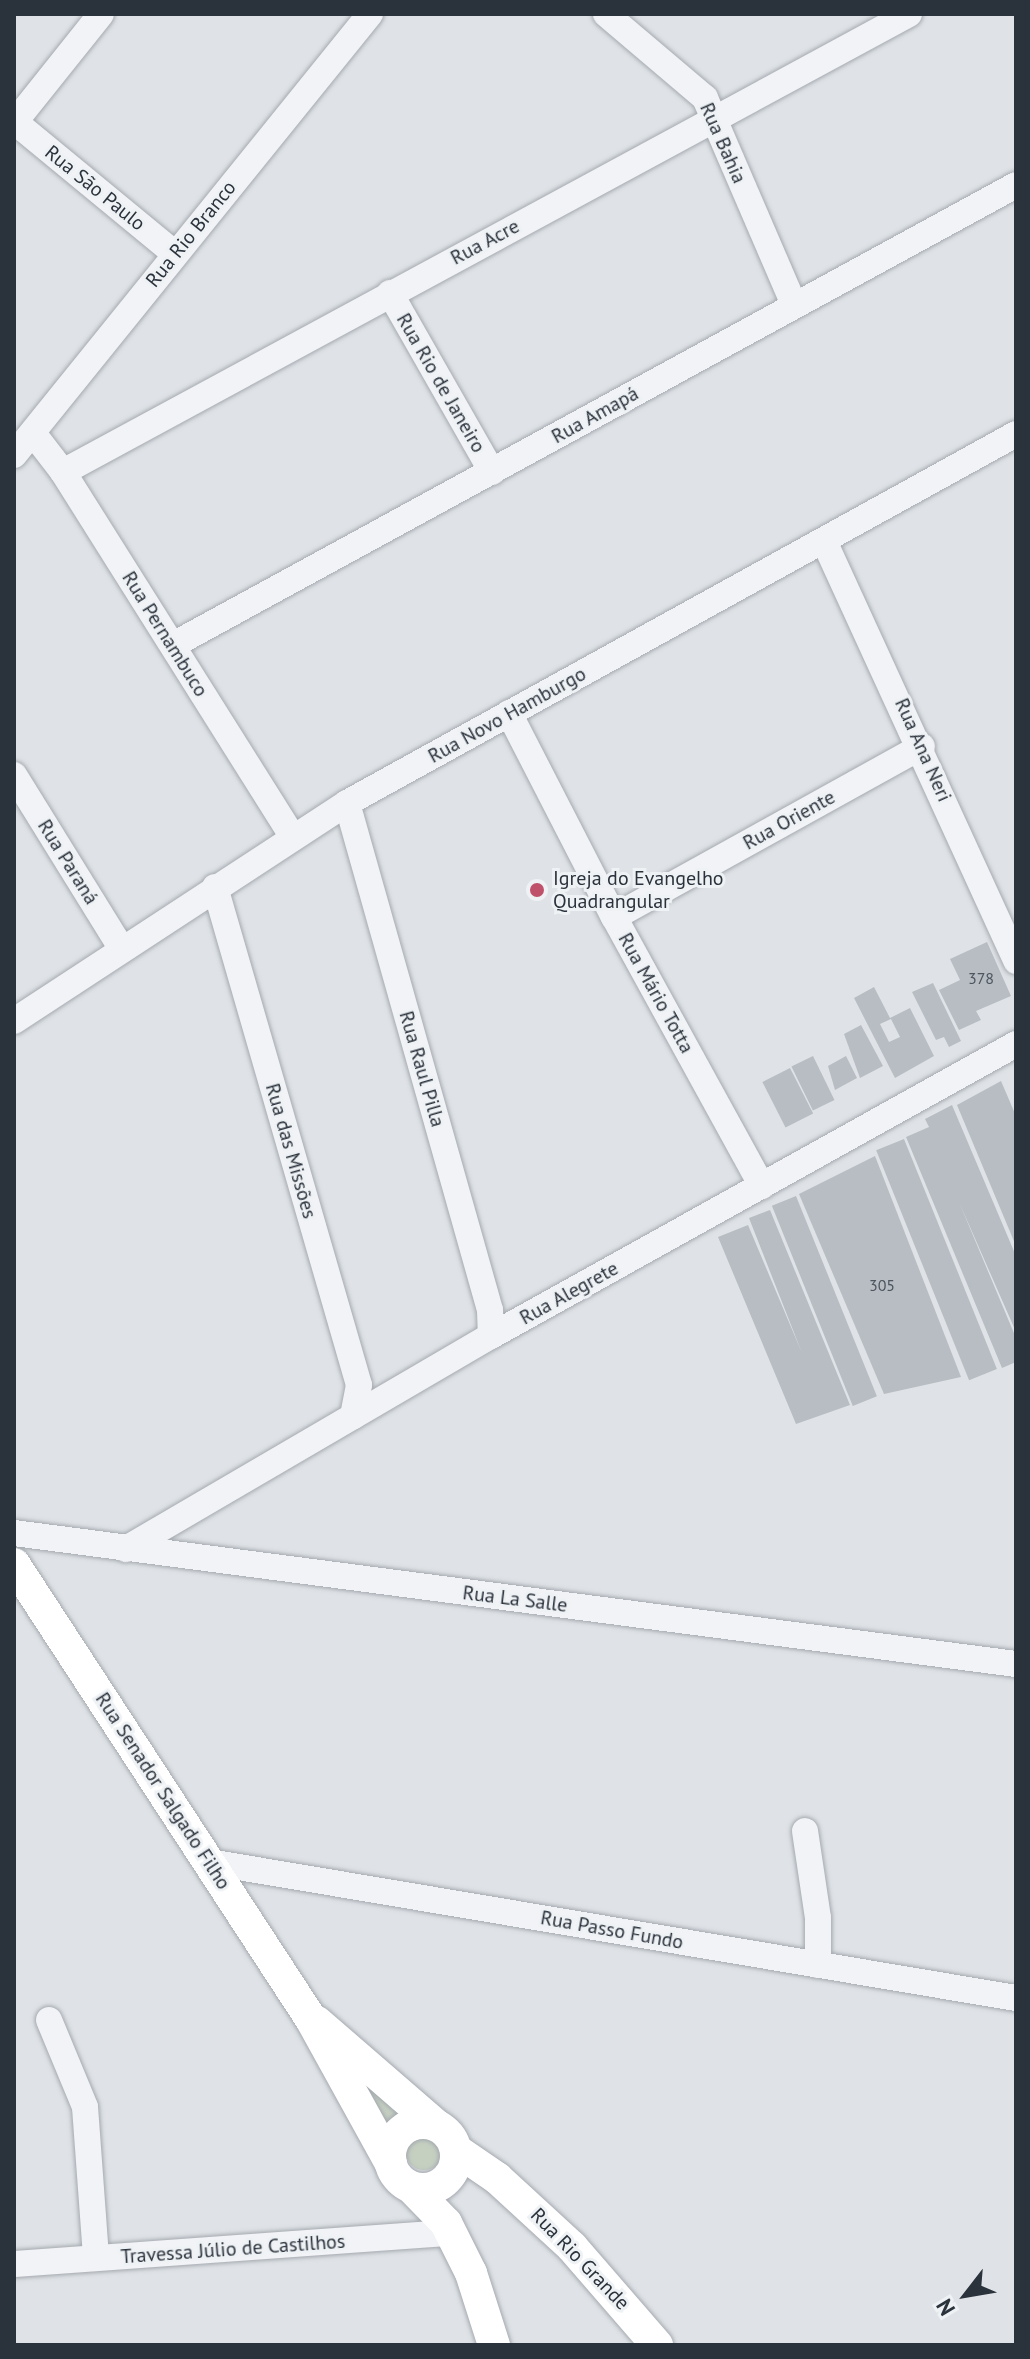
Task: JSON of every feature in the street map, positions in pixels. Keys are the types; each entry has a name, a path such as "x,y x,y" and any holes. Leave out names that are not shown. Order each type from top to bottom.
{"main road":[{"name":"Rua Senador Salgado Filho","path":"14,1564 311,2019 355,2071 436,2125"},
{"name":"Rua Senador Salgado Filho","path":"355,2071 391,2164"},
{"path":"448,2228 451,2168 436,2125 416,2123 398,2134 391,2164 448,2228 471,2273 494,2345"},
{"path":"412,2188 435,2188 451,2168"},
{"name":"Rua Rio Grande","path":"451,2168 497,2178 572,2247 657,2345"}],"street":[{"path":"14,122 101,14"},
{"name":"Rua Rio Branco","path":"14,455 370,14"},
{"name":"Rua Bahia","path":"606,14 705,98 794,305"},
{"name":"Rua Acre","path":"63,472 909,14"},
{"name":"Rua São Paulo","path":"14,122 174,253"},
{"name":"Rua Amapá","path":"173,645 1016,185"},
{"name":"Rua Rio de Janeiro","path":"390,293 492,472"},
{"name":"Rua Pernambuco","path":"33,433 63,472 293,837"},
{"name":"Rua Novo Hamburgo","path":"14,1021 347,803 1016,434"},
{"name":"Rua Ana Neri","path":"824,541 922,746 1016,961"},
{"name":"Rua Mário Totta","path":"509,713 614,917 762,1186"},
{"name":"Rua Oriente","path":"614,917 922,746"},
{"name":"Rua Paraná","path":"14,775 122,949"},
{"name":"Rua Raul Pilla","path":"347,803 490,1310 491,1336"},
{"name":"Rua das Missões","path":"215,887 359,1385 353,1416"},
{"name":"Rua Alegrete","path":"126,1549 491,1336 1016,1044"},
{"name":"Rua La Salle","path":"14,1533 1016,1664"},
{"path":"805,1831 818,1918 818,1965"},
{"name":"Rua Passo Fundo","path":"209,1862 1016,1998"},
{"path":"49,2020 85,2107 96,2258"},
{"name":"Travessa Júlio de Castilhos","path":"14,2264 448,2228"}],"green space":[{"path":"365,2082 408,2105 387,2127 387,2126"},
{"path":"424,2134 437,2139 442,2152 437,2165 424,2170 411,2165 406,2152 411,2139"}],"building":[{"path":"987,942 1011,996 976,1011 981,1020 959,1030 939,990 960,980 950,959"},
{"path":"933,983 961,1041 949,1047 944,1037 936,1040 912,992"},
{"path":"874,987 890,1018 910,1008 934,1056 895,1078 854,998","holes":["891,1019 900,1037 889,1042 880,1024"]},
{"path":"861,1025 883,1066 860,1078 844,1034"},
{"path":"813,1056 834,1100 813,1111 791,1067"},
{"path":"846,1056 857,1078 835,1090 828,1066"},
{"path":"790,1068 813,1113 786,1128 762,1082"},
{"path":"1001,1081 1016,1116 1016,1246 957,1105"},
{"path":"952,1105 1016,1256 1016,1332 959,1202 1016,1338 1016,1362 1002,1368 906,1137 929,1127 925,1119"},
{"path":"904,1139 997,1369 969,1380 876,1150"},
{"path":"875,1156 961,1377 884,1394 799,1194"},
{"path":"796,1196 877,1396 853,1406 772,1206"},
{"path":"770,1210 850,1405 796,1424 718,1237 748,1225 802,1353 749,1218"}],"place":[{"name":"Igreja do Evangelho Quadrangular","path":"537,890"}]}
